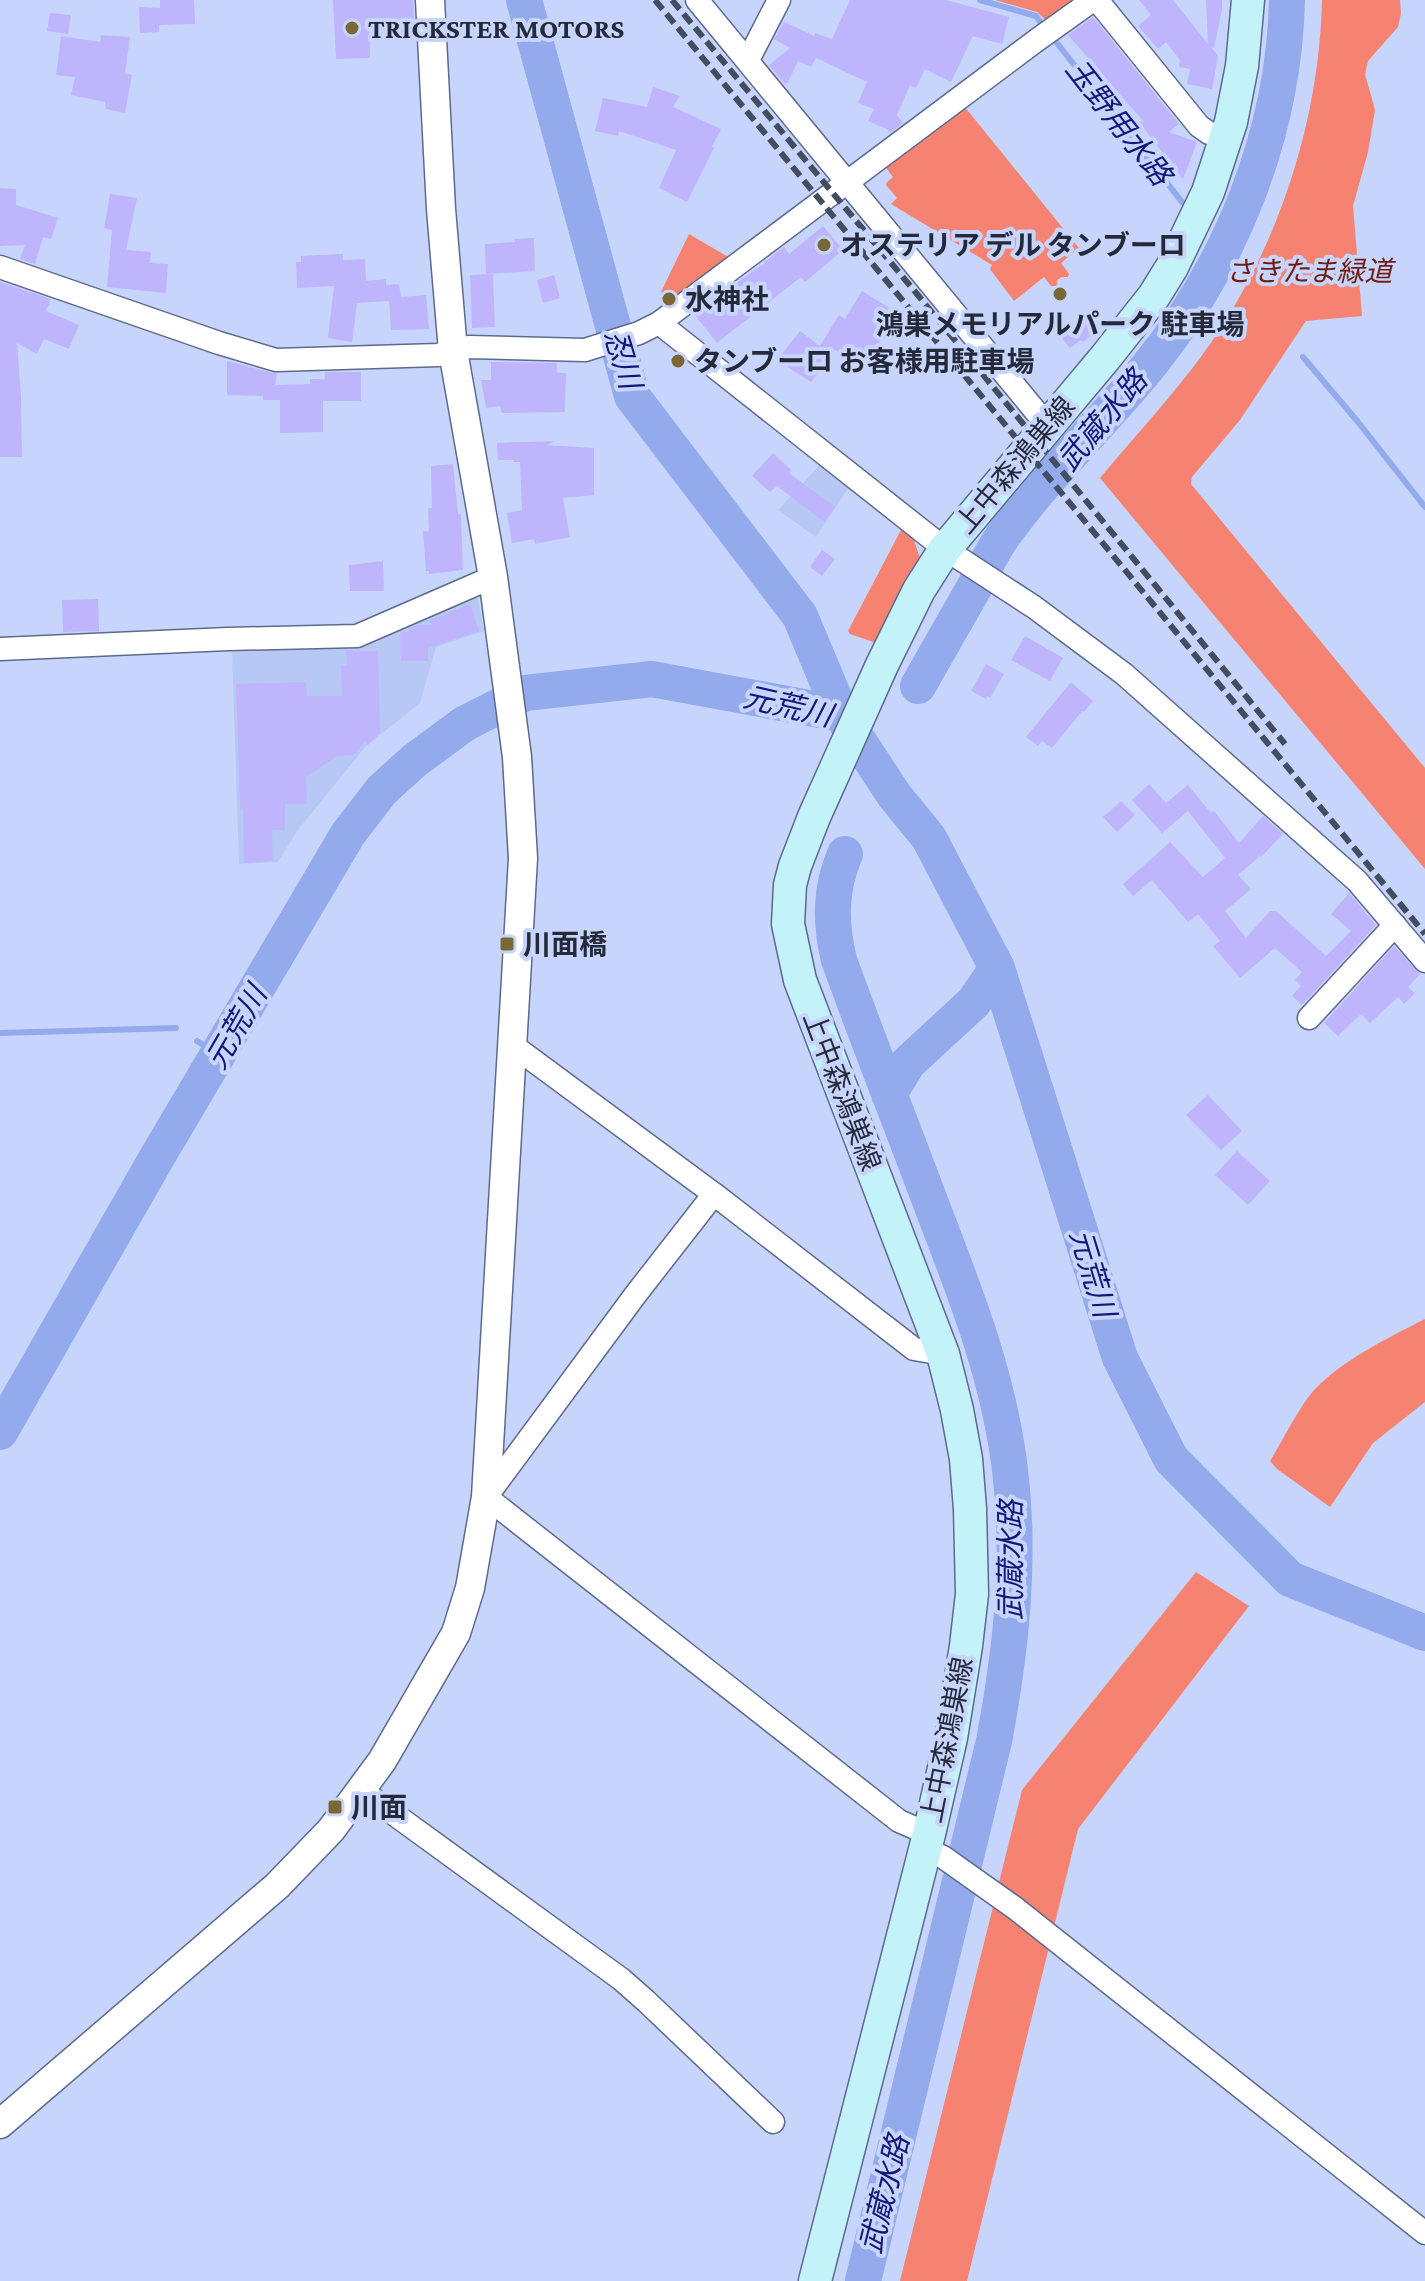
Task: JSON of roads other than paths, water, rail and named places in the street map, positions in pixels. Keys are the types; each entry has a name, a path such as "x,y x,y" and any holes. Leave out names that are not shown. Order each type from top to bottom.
{"main road":[{"name":"上中森鴻巣線","path":"815,2281 932,1847 972,1594 966,1459 943,1354 827,1055 795,963 788,924 790,885 801,848 821,802 919,590 952,555 1048,424 1115,346 1166,277 1193,227 1226,139 1242,66 1248,0"}],"street":[{"path":"0,2124 277,1886 331,1830 398,1734 456,1633 470,1588 486,1497 523,858 517,757 493,577 453,351 441,209 430,0"},
{"path":"697,0 1048,424"},
{"path":"748,60 779,0"},
{"path":"0,267 276,360 438,355 469,347 585,350 639,333 659,323 1095,0 1199,126 1226,139"},
{"path":"659,323 952,555 1034,607 1124,674 1357,881 1425,961"},
{"path":"0,649 357,636 493,577"},
{"path":"1309,1018 1395,925"},
{"path":"511,1044 714,1194 914,1349 943,1354"},
{"path":"486,1497 714,1194"},
{"path":"486,1497 932,1847 1015,1908 1425,2233"},
{"path":"361,1790 621,1979 773,2122"}],"waterway":[{"name":"元荒川","path":"524,0 632,396 800,616 841,714 894,795 929,838 997,968 1120,1358 1171,1459 1290,1579 1425,1633"},
{"name":"玉野用水路","path":"980,0 1036,16 1041,23"},
{"name":"武蔵水路","path":"918,686 1005,533 1147,368 1204,286 1227,241 1264,148 1284,50 1287,0"},
{"name":"玉野用水路","path":"1057,43 1182,202"},
{"name":"玉野用水路","path":"1303,357 1425,507"},
{"name":"元荒川","path":"0,1432 156,1159 348,834 382,790 414,761 464,724 525,693 652,679 841,714"},
{"name":"武蔵水路","path":"845,854 836,880 833,906 839,960 990,1369 1005,1436 1015,1538 1009,1640 994,1741 863,2281"},
{"path":"889,1094 908,1063 974,1002 997,968"},
{"path":"0,1033 176,1028"},
{"path":"197,1041 218,1054"}],"railway":[{"path":"655,0 1425,934"},
{"path":"672,0 1285,744"}],"place":[{"name":"TRICKSTER MOTORS","path":"352,28"},
{"name":"オステリア デル タンブーロ","path":"824,245"},
{"name":"鴻巣メモリアルパーク 駐車場","path":"1060,294"},
{"name":"水神社","path":"669,299"},
{"name":"タンブーロ お客様用駐車場","path":"678,361"},
{"name":"川面橋","path":"507,944"},
{"name":"川面","path":"335,1807"}],"park label":[{"name":"さきたま緑道","path":"1309,271"}],"water label":[{"name":"忍川","path":"623,359"}]}
